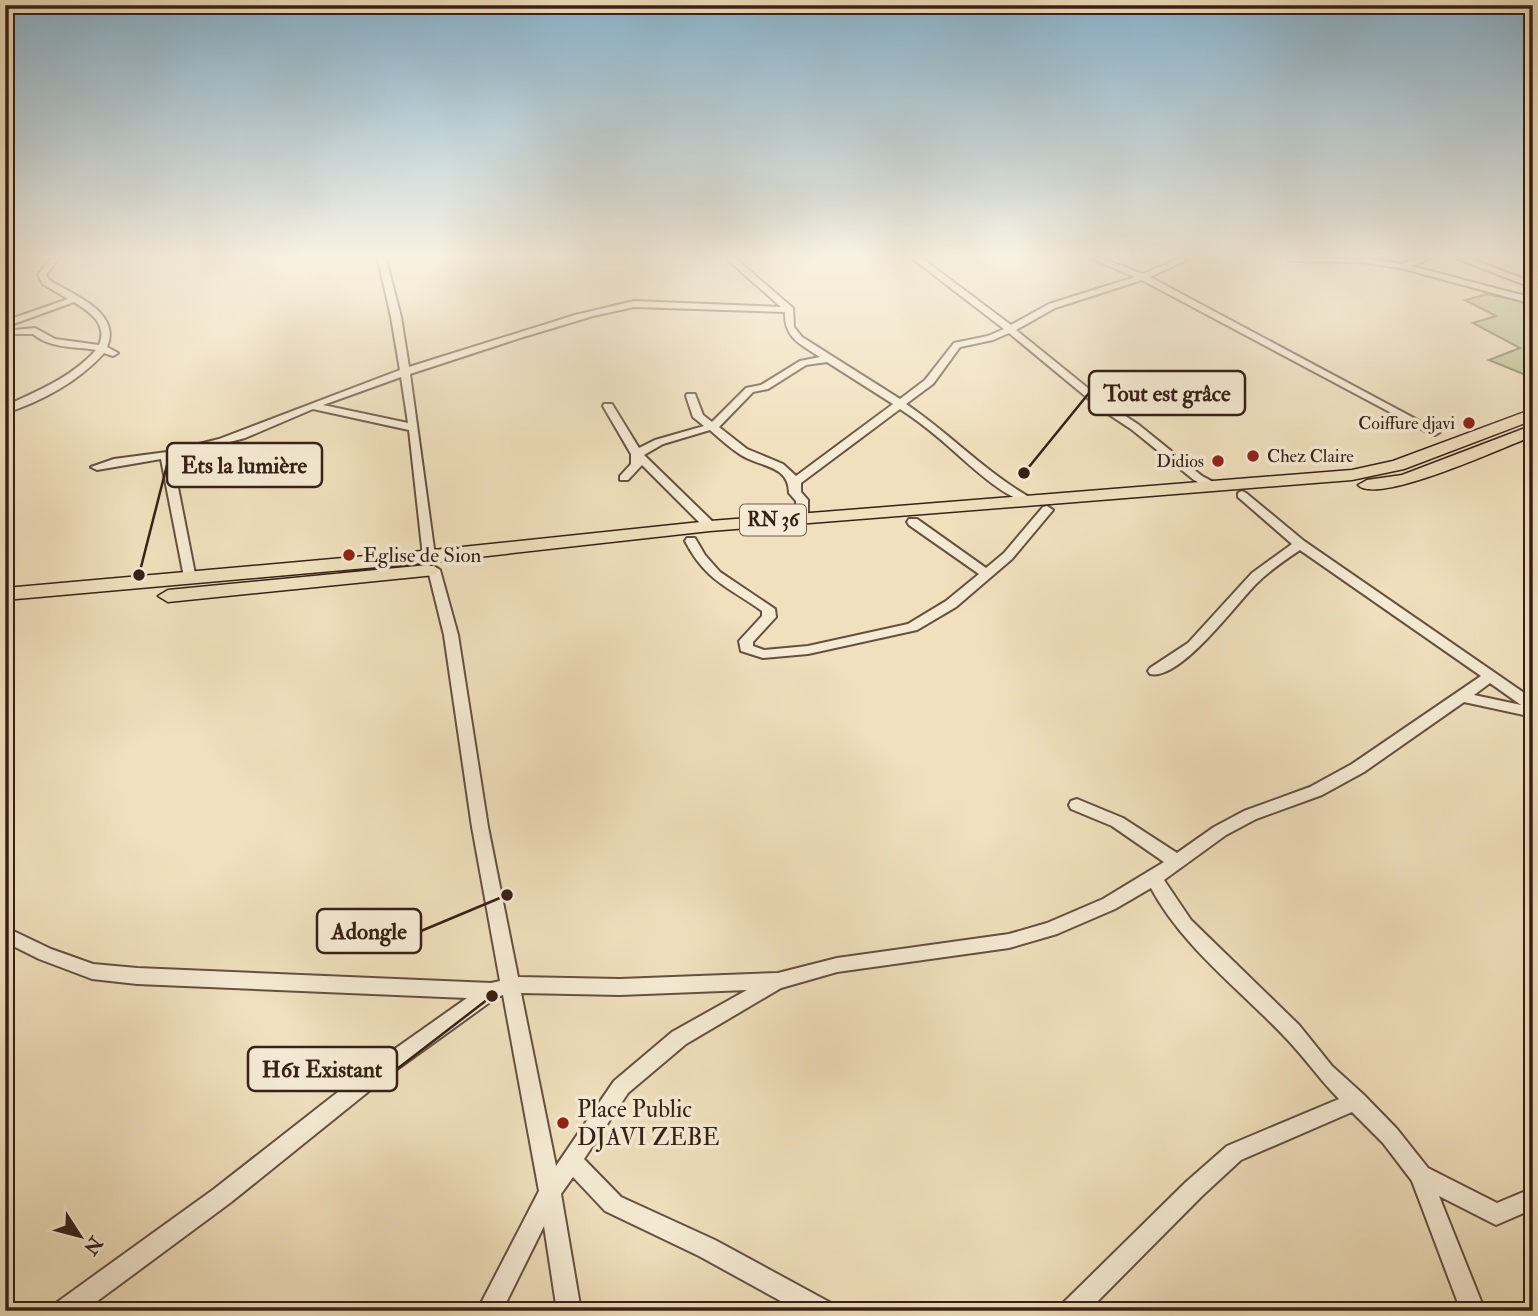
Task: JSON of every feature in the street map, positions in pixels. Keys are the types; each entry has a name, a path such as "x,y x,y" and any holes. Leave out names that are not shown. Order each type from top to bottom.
{"main road":[{"name":"RN 36","path":"5,608 193,594 710,526 1352,475 1398,465 1533,414"},
{"name":"RN 36","path":"5,594 431,563 1046,510 1363,486 1405,480 1533,430"}],"street":[{"path":"102,320 108,350"},
{"path":"395,320 414,428 431,563 451,635 501,988 550,1192 569,1311"},
{"path":"97,467 114,461 166,456 242,436 405,371 502,339 572,320"},
{"path":"789,320 789,327 793,333 899,403 933,428 987,476 1025,499"},
{"path":"996,320 1040,352 1106,408 1135,427 1198,478 1213,486"},
{"path":"795,482 940,373 942,363 956,346 995,337 1025,320"},
{"path":"1225,320 1435,432"},
{"path":"17,332 35,331 43,340 57,344 108,350"},
{"path":"5,410 68,380 108,350"},
{"path":"637,454 659,442 714,426 750,390 764,387 803,363 831,358"},
{"path":"691,397 698,417 714,426 743,451 787,471 795,482 795,493 802,500 802,518"},
{"path":"312,406 414,428"},
{"path":"608,406 637,454 710,526"},
{"path":"624,478 637,465 637,454"},
{"path":"166,456 190,579"},
{"path":"1242,495 1300,544 1533,706"},
{"path":"691,541 700,561 710,573 768,609 769,618 746,641 746,648 763,654 808,650 912,627 951,604 1008,556 1046,510"},
{"path":"913,522 987,574"},
{"path":"1155,671 1172,663 1187,651 1270,564 1300,544"},
{"path":"5,934 45,954 92,971 137,976 501,988 778,981 838,965 1009,941 1051,929 1109,904 1154,878 1220,831 1250,815 1316,791 1358,768 1491,676"},
{"path":"1459,696 1533,712"},
{"path":"1077,805 1128,826 1177,862"},
{"path":"1154,878 1166,901 1185,925 1292,1031 1325,1072 1390,1136 1420,1175 1473,1311"},
{"path":"489,1311 550,1192 621,1087 679,1038 778,981"},
{"path":"64,1311 222,1196 371,1077 501,988"},
{"path":"1071,1311 1234,1153 1357,1101"},
{"path":"572,1161 613,1204 707,1248 822,1311"},
{"path":"1420,1175 1496,1214 1533,1198"}],"green space":[{"path":"1481,320 1533,320 1533,378 1489,360 1520,348 1473,323"}],"place":[{"name":"Coiffure djavi","path":"1469,423"},
{"name":"Chez Claire","path":"1253,456"},
{"name":"Didios","path":"1218,461"},
{"name":"Tout est grâce","path":"1024,473"},
{"name":"Eglise de Sion","path":"349,555"},
{"name":"Ets la lumière","path":"139,575"},
{"name":"Adongle","path":"507,895"},
{"name":"H61 Existant","path":"492,996"},
{"name":"Place Public DJAVI ZEBE","path":"563,1123"}]}
